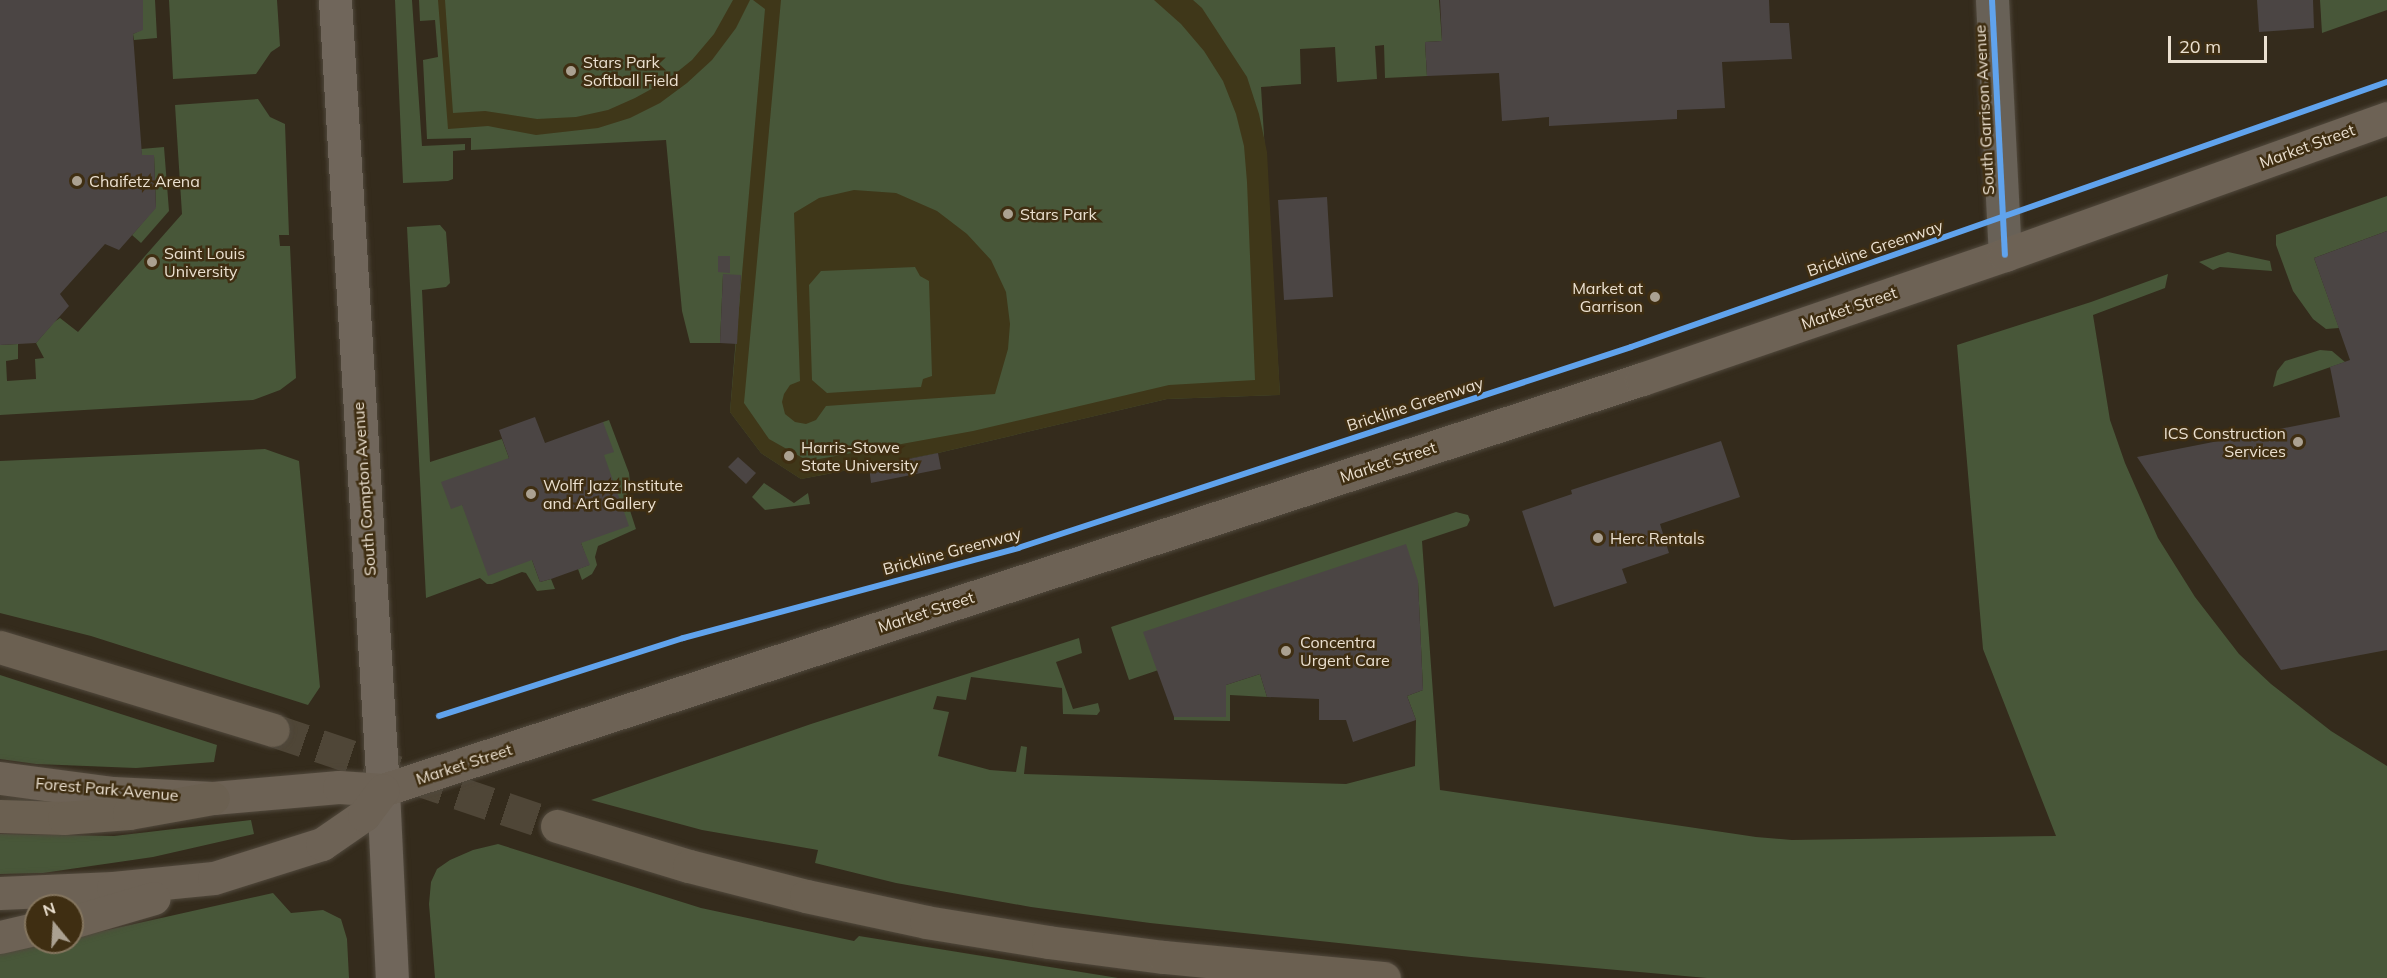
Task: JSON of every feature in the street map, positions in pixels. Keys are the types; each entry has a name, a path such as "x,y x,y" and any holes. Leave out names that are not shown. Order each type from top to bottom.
{"highway":[{"path":"0,647 273,730"},
{"path":"0,816 64,818 129,813 213,798"},
{"path":"557,826 688,866 795,894 926,922 1048,942 1141,954 1384,978"}],"main road":[{"name":"South Compton Avenue","path":"334,0 383,790 392,978"},
{"name":"Market Street","path":"213,798 339,787 383,790 1631,382 2005,255 2387,118"},
{"name":"Forest Park Avenue","path":"0,778 113,793 213,798"},
{"path":"84,918 322,844 364,815 383,790"},
{"path":"0,893 113,888 214,878"},
{"path":"0,937 24,932"}],"street":[{"name":"South Garrison Avenue","path":"1992,0 2005,255"}],"green space":[{"path":"143,0 155,0 157,38 134,40 133,34 143,29"},
{"path":"169,0 277,0 280,46 271,52 256,74 173,79"},
{"path":"395,0 412,0 422,146 465,144 465,150 453,151 453,179 448,181 403,183"},
{"name":"Stars Park","path":"419,0 1439,0 1442,41 1425,42 1427,76 1385,78 1384,45 1375,46 1377,79 1337,82 1335,47 1300,49 1301,84 1261,87 1280,395 1167,399 938,453 801,479 761,453 730,412 741,275 723,275 720,343 690,343 682,311 666,140 471,150 471,138 427,139 423,60 438,57 435,20 420,21"},
{"path":"2320,0 2387,0 2387,10 2322,33"},
{"path":"258,99 270,117 285,124 289,235 279,235 280,246 290,246 296,378 280,390 253,400 0,415 0,345 18,344 18,359 6,361 7,381 36,379 35,359 44,358 36,343 54,322 60,318 78,332 182,214 175,105"},
{"path":"164,147 169,211 141,243 132,235 156,207 154,156 142,155 141,149"},
{"path":"2387,196 2387,231 2314,258 2339,328 2326,329 2313,319 2293,291 2276,245 2276,235"},
{"path":"440,225 446,232 450,283 446,287 422,290 430,462 502,439 509,458 462,505 532,560 540,582 551,579 555,589 537,591 526,573 522,572 492,584 487,584 480,578 426,598 407,227"},
{"path":"2228,252 2270,261 2272,271 2220,267 2213,270 2199,262"},
{"path":"2168,274 2165,288 2093,315 2110,420 2125,463 2158,538 2195,597 2239,654 2271,684 2331,731 2387,766 2387,978 1707,978 1471,957 1150,923 1031,907 896,883 815,863 818,850 702,830 591,800 811,724 1079,638 1082,653 1056,662 1073,709 1098,703 1100,711 1097,715 1063,714 1062,688 971,677 966,700 937,696 933,709 949,712 938,756 990,770 1016,772 1021,746 1027,747 1024,774 1346,784 1415,766 1416,720 1407,696 1423,690 1418,582 1129,680 1111,627 1456,512 1468,515 1470,520 1467,526 1422,541 1440,790 1756,837 1792,840 2056,836 1983,649 1957,345 2091,302"},
{"path":"2320,350 2332,351 2345,362 2273,387 2277,371 2285,361"},
{"path":"609,420 629,473 630,482 626,498 636,529 598,546 595,557 597,565 592,574 582,580 578,569 589,565 581,543 604,455 603,422"},
{"path":"265,449 299,461 320,687 308,705 91,636 0,613 0,461"},
{"path":"764,483 794,503 808,493 810,504 765,510 752,497"},
{"path":"1260,674 1267,697 1230,695 1230,721 1174,720 1174,717 1226,717 1226,685"},
{"path":"0,675 217,745 214,762 136,768 36,764 0,759"},
{"path":"251,820 254,834 153,857 43,873 0,874 0,834 114,836"},
{"path":"498,844 701,908 854,941 859,936 1118,978 435,978 429,904 431,882 437,869 450,860 473,850"},
{"path":"273,893 291,913 323,910 341,919 347,939 349,978 0,978 0,953 24,948 24,954 84,954 84,935"}],"sand":[{"path":"438,0 445,0 453,113 485,111 537,119 576,117 608,110 666,81 692,60 714,34 733,0 750,0 736,28 712,60 660,103 630,118 598,128 536,135 488,126 448,129"},
{"path":"753,0 781,0 744,403 769,439 808,461 973,431 1169,385 1255,380 1247,182 1244,146 1236,114 1223,81 1204,51 1181,24 1154,0 1193,0 1202,8 1247,77 1259,114 1267,152 1280,395 1167,399 938,453 801,479 761,453 730,412 765,9"},
{"path":"854,190 896,193 937,211 967,234 991,260 1006,292 1010,324 1008,349 995,394 826,406 816,420 806,424 795,422 785,414 782,402 784,394 790,385 800,381 794,213 819,198","holes":["915,267 920,276 929,281 932,376 923,379 921,387 827,393 812,380 809,285 821,271"]}],"building":[{"name":"Chaifetz Arena","path":"0,0 143,0 143,30 133,34 142,155 154,155 156,208 119,250 105,244 60,294 69,306 36,343 0,345"},
{"path":"1440,0 1769,0 1770,23 1789,23 1792,59 1722,62 1725,108 1677,110 1677,119 1549,126 1549,117 1502,121 1499,73 1427,76 1425,42 1442,41"},
{"path":"2257,0 2313,0 2314,28 2259,32"},
{"path":"1327,197 1333,297 1284,300 1278,200"},
{"name":"ICS Construction Services","path":"2387,231 2387,650 2281,670 2137,457 2340,417 2330,367 2350,360 2314,258"},
{"path":"718,256 730,256 730,273 718,272"},
{"path":"723,274 741,275 737,344 720,343"},
{"name":"Wolff Jazz Institute and Art Gallery","path":"535,417 545,443 603,422 614,452 604,455 629,526 581,543 590,565 551,579 540,582 532,560 488,576 462,505 451,509 441,482 509,458 499,430"},
{"name":"Herc Rentals","path":"1721,441 1740,497 1660,524 1669,553 1622,569 1627,583 1554,607 1522,511 1572,494 1571,490"},
{"path":"938,453 941,469 871,483 869,467"},
{"path":"738,457 756,473 746,484 728,467"},
{"name":"Concentra Urgent Care","path":"1406,544 1418,581 1423,690 1407,696 1416,720 1353,742 1346,720 1319,720 1319,699 1267,697 1260,674 1226,685 1226,717 1174,717 1143,632"}],"tunnel":[{"path":"273,730 557,826"}],"cycle path":[{"path":"1992,0 2005,255"},
{"name":"Brickline Greenway","path":"439,716 683,638 1018,548 1631,347 2387,82"}],"place":[{"name":"Stars Park Softball Field","path":"571,71"},
{"name":"Chaifetz Arena","path":"77,181"},
{"name":"Stars Park","path":"1008,214"},
{"name":"Saint Louis University","path":"152,262"},
{"name":"Market at Garrison","path":"1655,297"},
{"name":"ICS Construction Services","path":"2298,442"},
{"name":"Harris-Stowe State University","path":"789,456"},
{"name":"Wolff Jazz Institute and Art Gallery","path":"531,494"},
{"name":"Herc Rentals","path":"1598,538"},
{"name":"Concentra Urgent Care","path":"1286,651"}]}
